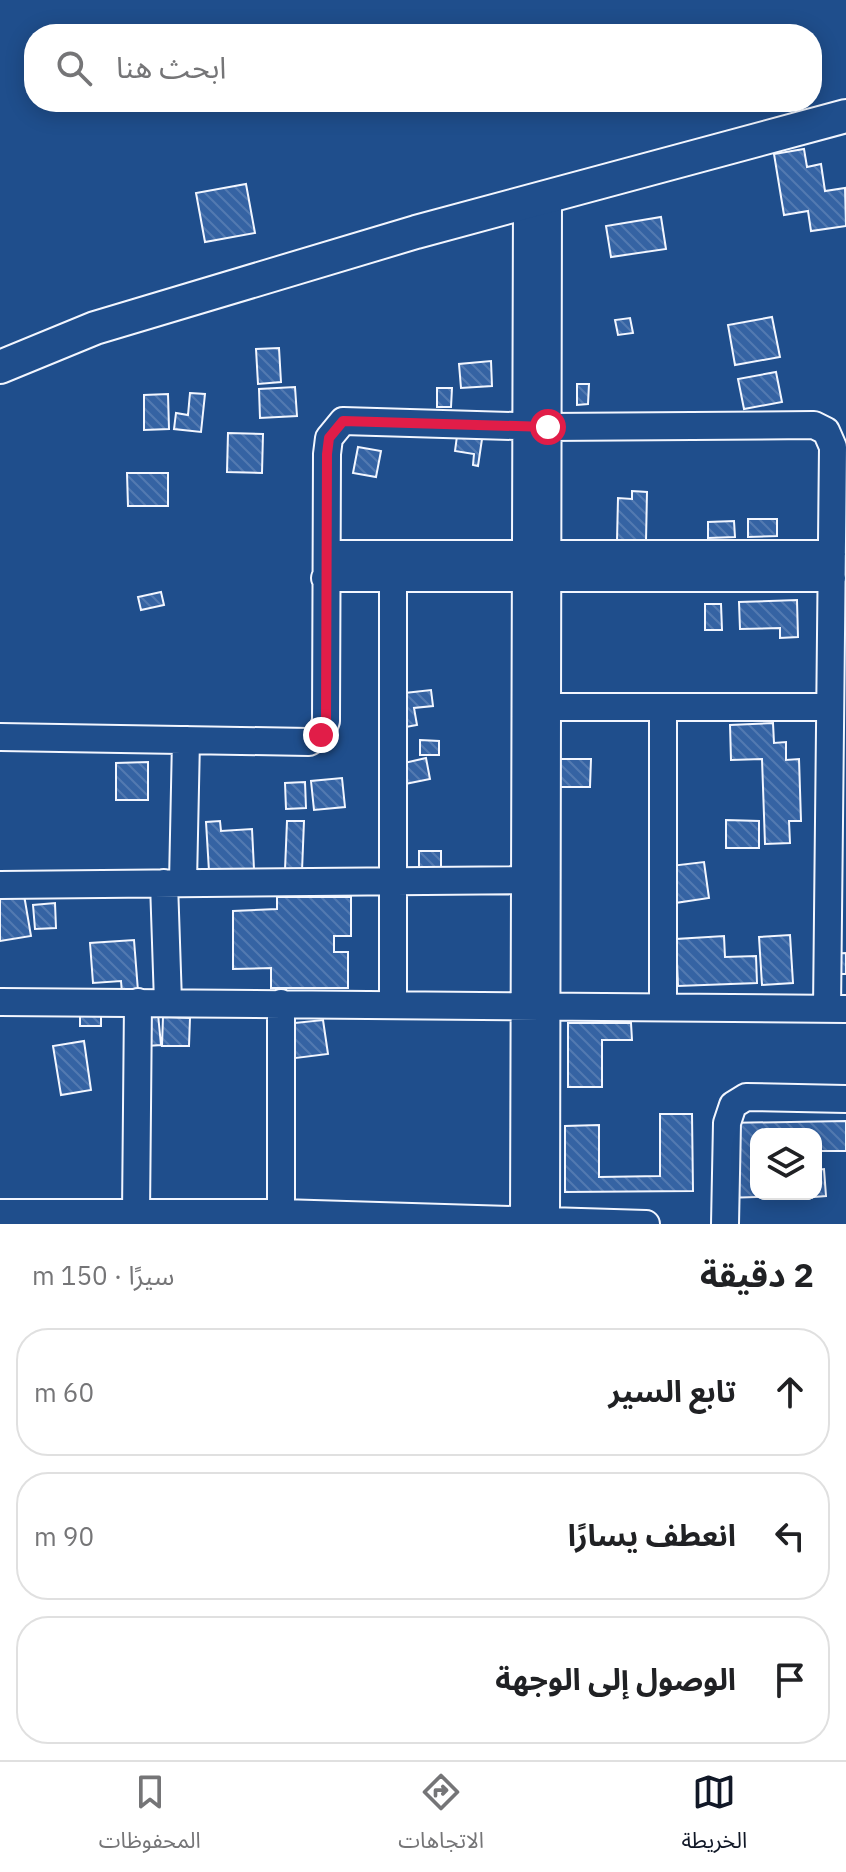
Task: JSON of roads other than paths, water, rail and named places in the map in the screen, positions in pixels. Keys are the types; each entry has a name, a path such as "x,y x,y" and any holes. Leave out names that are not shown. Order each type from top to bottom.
{"main road":[{"path":"0,367 95,328 538,198 846,116"}],"street":[{"path":"535,1004 525,880 536,566 538,198"},
{"path":"0,737 309,742 321,735 326,721 329,438 343,421 537,426 814,425 826,431 833,447 830,707 837,1009 535,1004 0,1002"},
{"path":"326,566 393,578 536,566"},
{"path":"326,566 832,566"},
{"path":"535,1222 535,1004 547,707 536,566"},
{"path":"393,578 393,1004"},
{"path":"547,707 830,707"},
{"path":"663,707 663,1006"},
{"path":"168,1002 186,740"},
{"path":"0,885 525,880"},
{"path":"136,1214 138,1002"},
{"path":"281,1003 281,1213"},
{"path":"725,1224 727,1123 733,1105 746,1097 846,1099"},
{"path":"0,1213 62,1219 136,1214 224,1220 281,1213 390,1221 646,1224"}]}
